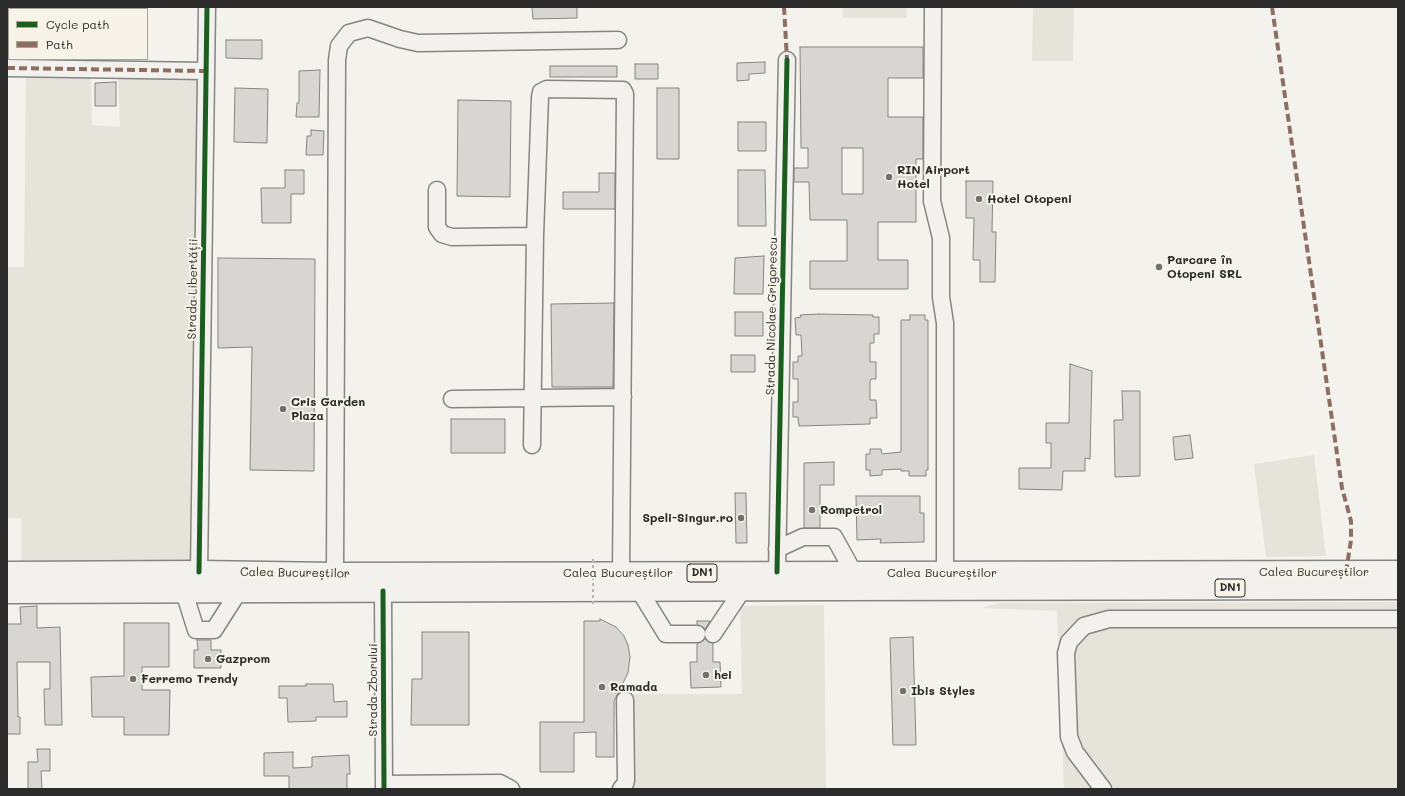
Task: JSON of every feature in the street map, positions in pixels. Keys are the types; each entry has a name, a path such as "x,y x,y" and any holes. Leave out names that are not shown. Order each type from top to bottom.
{"highway":[{"name":"Calea Bucureștilor","path":"7,572 334,574 1398,572"},
{"name":"Calea Bucureștilor","path":"7,592 1398,588"}],"street":[{"name":"Strada Libertății","path":"199,572 207,7"},
{"path":"933,7 932,201 940,238 941,297 945,323 946,573"},
{"path":"334,574 337,68 339,46 349,33 368,28 400,39 418,43 618,40"},
{"name":"Strada Nicolae Grigorescu","path":"777,572 787,60"},
{"path":"7,68 206,71"},
{"path":"532,446 535,236 541,92 547,89 623,90 625,94 621,573"},
{"path":"437,190 437,227 442,234 452,237 535,236"},
{"path":"452,399 623,397"},
{"path":"777,549 803,537 834,537 854,573"},
{"path":"639,590 666,634 705,634 743,589"},
{"name":"Strada Zborului","path":"383,591 384,786"},
{"path":"184,592 196,630 214,630 238,592"},
{"path":"1103,789 1075,752 1069,737 1066,653 1069,642 1084,626 1109,619 1398,618"},
{"path":"620,789 625,784 626,780 625,700"},
{"path":"384,786 500,783 510,789"}],"path":[{"path":"593,557 593,604"}],"shaded area":[{"path":"843,7 907,7 907,18 843,18"},
{"path":"1033,7 1074,7 1073,61 1032,61"},
{"path":"91,71 92,125 120,127 118,73 197,74 191,563 21,561 21,518 7,518 7,267 24,267 26,74"},
{"path":"1314,455 1326,556 1266,557 1254,464"},
{"path":"1398,602 1398,617 1072,628 1068,740 1099,789 1064,789 1057,611 982,608 999,603"},
{"path":"824,605 826,789 630,789 629,694 742,694 740,606"},
{"path":"1398,624 1398,789 1109,789 1077,745 1071,664 1077,639 1099,625"}],"building":[{"path":"532,7 577,7 577,18 533,19"},
{"path":"226,40 262,40 262,59 226,58"},
{"name":"RIN Airport Hotel","path":"800,47 923,47 923,78 888,78 888,117 923,117 923,159 916,159 916,222 878,222 878,260 908,260 908,289 810,289 810,261 847,261 847,220 810,220 809,182 794,182 794,168 808,168 808,148 801,148","holes":["842,148 863,148 863,194 842,194"]},
{"path":"765,62 765,73 749,74 749,80 737,81 737,63"},
{"path":"635,64 658,64 658,79 635,79"},
{"path":"550,66 617,66 617,77 550,77"},
{"path":"320,70 319,117 296,117 297,103 299,103 299,71"},
{"path":"116,82 116,106 95,106 95,83"},
{"path":"235,88 268,89 267,143 234,142"},
{"path":"657,88 679,88 679,159 657,159"},
{"path":"458,100 511,101 510,197 457,196"},
{"path":"738,122 766,122 766,151 738,151"},
{"path":"311,130 324,131 323,155 306,155 307,136 311,136"},
{"path":"285,170 304,170 304,194 291,194 291,223 262,223 261,188 285,188"},
{"path":"738,170 765,170 766,226 738,226"},
{"path":"599,173 615,173 615,209 563,209 563,192 599,192"},
{"path":"966,181 993,181 992,232 996,232 995,282 980,282 980,260 973,260 974,218 966,218"},
{"path":"764,256 763,294 734,294 735,258"},
{"name":"Cris Garden Plaza","path":"218,258 315,259 314,471 250,470 252,347 218,348"},
{"path":"614,303 613,387 552,387 551,304"},
{"path":"735,312 763,312 763,336 735,336"},
{"path":"800,315 873,315 873,317 879,317 879,334 874,334 874,343 870,343 870,362 876,362 876,379 871,379 870,381 870,400 876,400 877,418 870,418 870,424 799,426 798,417 793,417 793,402 798,402 798,379 793,379 793,362 798,362 798,356 802,356 801,335 796,335 795,318 801,317"},
{"path":"910,315 925,315 925,320 928,320 928,470 926,470 926,476 909,476 909,471 901,471 901,469 882,470 882,475 870,476 870,470 866,470 866,454 870,454 870,449 881,449 882,454 901,452 901,320 910,320"},
{"path":"731,355 755,355 755,372 731,372"},
{"path":"1070,364 1092,371 1090,459 1085,458 1085,471 1063,471 1062,490 1019,489 1019,468 1051,468 1051,443 1046,443 1046,423 1069,423"},
{"path":"1122,391 1140,391 1140,476 1115,477 1114,420 1123,420"},
{"path":"451,419 505,419 505,453 451,453"},
{"path":"1190,435 1193,458 1175,460 1173,437"},
{"path":"834,462 834,485 820,485 820,528 804,528 804,463"},
{"name":"Speli-Singur.ro","path":"735,493 746,493 747,543 736,543"},
{"path":"856,496 920,496 920,513 924,513 924,542 880,543 881,539 857,540"},
{"path":"37,606 37,628 60,627 62,725 45,725 44,689 50,689 50,662 17,662 18,717 20,717 20,734 7,734 7,624 21,624 20,607"},
{"name":"Ramada","path":"600,619 616,627 624,636 628,645 630,657 628,673 614,701 614,757 596,757 596,732 574,733 574,772 540,772 540,722 584,722 584,621 600,621"},
{"path":"697,621 710,621 705,629 697,624"},
{"name":"Ferremo Trendy","path":"124,623 169,623 169,667 142,667 142,690 170,690 169,735 124,735 124,717 92,717 91,677 124,676"},
{"path":"422,632 469,632 469,725 411,725 412,679 422,679"},
{"name":"Ibis Styles","path":"913,637 916,745 893,745 890,638"},
{"name":"hei","path":"705,639 713,643 713,662 720,662 721,687 691,688 690,662 697,662 697,644"},
{"name":"Gazprom","path":"197,640 211,640 211,650 221,650 221,668 194,668 194,650 198,650"},
{"path":"306,684 333,684 334,702 347,701 347,717 316,717 316,721 288,722 287,698 279,698 279,686 306,686"},
{"path":"37,749 50,749 50,771 41,771 42,789 28,789 28,762 38,762"},
{"path":"293,752 293,768 312,767 312,757 349,755 350,774 347,774 347,789 289,789 289,776 264,776 264,753"}],"marked path":[{"path":"784,7 787,60"},
{"path":"1272,7 1342,488 1351,521 1351,540 1346,572"},
{"path":"7,68 206,71"}],"cycle path":[{"path":"199,572 207,7"},
{"path":"777,572 787,60"},
{"path":"383,591 384,789"}],"place":[{"name":"RIN Airport Hotel","path":"889,177"},
{"name":"Hotel Otopeni","path":"979,199"},
{"name":"Parcare în Otopeni SRL","path":"1159,267"},
{"name":"Cris Garden Plaza","path":"283,409"},
{"name":"Rompetrol","path":"812,510"},
{"name":"Speli-Singur.ro","path":"741,518"},
{"name":"Gazprom","path":"208,659"},
{"name":"hei","path":"706,675"},
{"name":"Ferremo Trendy","path":"133,679"},
{"name":"Ramada","path":"602,687"},
{"name":"Ibis Styles","path":"903,691"}]}
